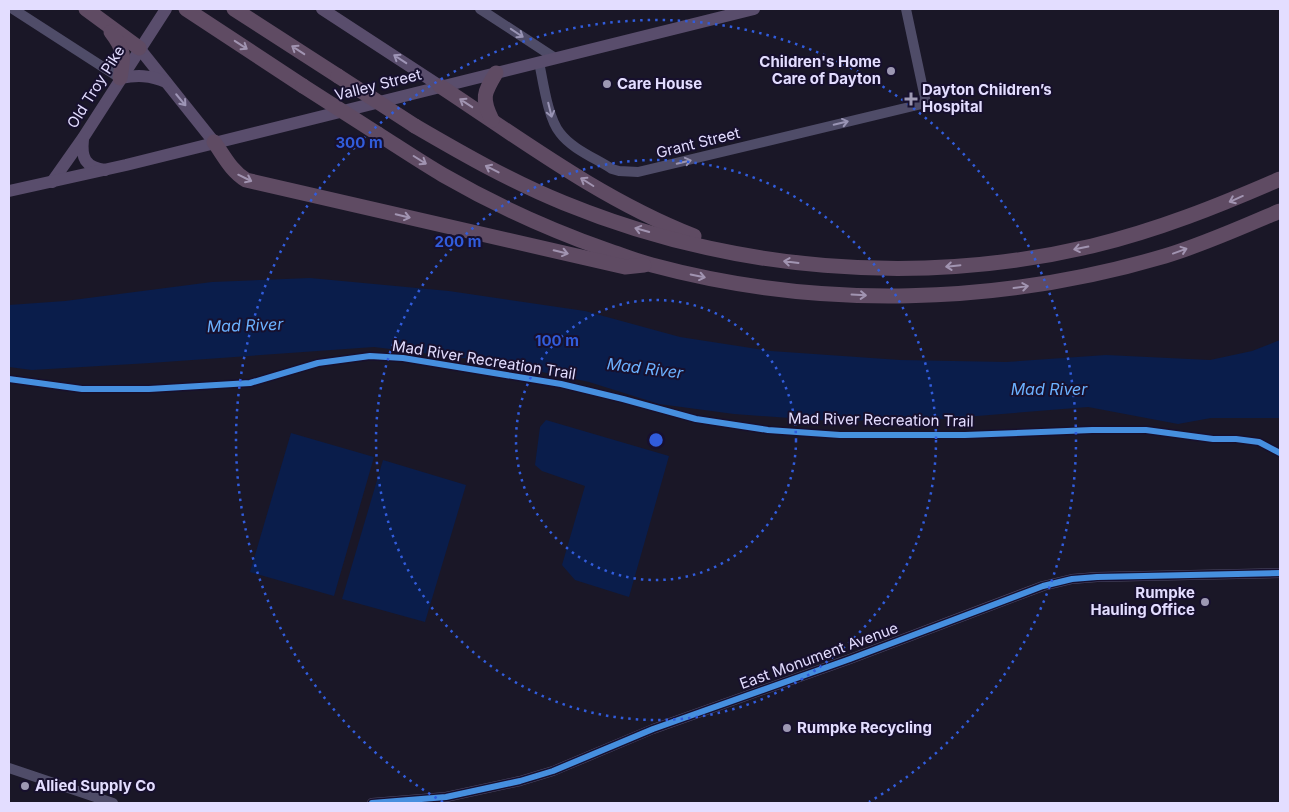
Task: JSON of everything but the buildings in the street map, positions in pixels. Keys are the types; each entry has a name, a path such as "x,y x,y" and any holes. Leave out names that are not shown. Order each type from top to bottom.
{"highway":[{"path":"86,9 140,48"},
{"path":"186,9 378,134 442,174 492,201 542,225 651,265 700,276 789,290 904,297 965,294 1027,286 1103,272 1166,256 1220,237 1280,211"},
{"path":"234,9 415,126 515,181 565,204 630,227 723,251 768,259 817,265 883,268 935,268 1020,259 1091,246 1154,229 1216,208 1280,179"},
{"path":"102,21 123,50 124,60 120,78"},
{"path":"492,120 485,105 484,95 496,73"},
{"path":"440,86 615,199 658,221 714,243 723,251"},
{"path":"214,142 231,168 246,180 624,267 651,265"}],"main road":[{"name":"Old Troy Pike","path":"52,182 83,138 166,9"},
{"path":"322,9 440,86"},
{"name":"Valley Street","path":"9,191 106,170 496,73 714,14 754,9"},
{"path":"140,48 214,142"},
{"path":"120,78 138,75 153,76 166,82"},
{"path":"83,138 83,155 86,162 106,170"}],"street":[{"path":"13,9 120,78"},
{"path":"480,9 555,58"},
{"name":"Grant Street","path":"539,62 554,122 559,132 567,141 612,169 638,172 926,103 906,9"},
{"name":"East Monument Avenue","path":"372,803 446,797 520,781 553,770 654,729 850,659 1043,586 1066,580 1097,577 1280,573"},
{"path":"9,768 113,803"}],"water":[{"name":"Mad River","path":"310,278 449,291 585,311 680,337 771,351 900,360 1006,362 1106,355 1210,360 1252,351 1280,340 1280,418 1211,418 1178,424 1088,407 939,419 832,421 734,414 659,404 589,382 495,362 374,347 32,370 9,367 9,305 65,301 212,282"},
{"path":"546,420 669,456 629,597 575,580 562,565 585,486 542,471 535,465 540,427"},
{"path":"291,433 374,457 334,596 250,572"},
{"path":"383,460 466,485 425,622 342,599"}],"cycle path":[{"name":"Mad River Recreation Trail","path":"9,379 82,389 149,389 250,383 318,363 370,356 403,358 561,384 696,419 768,430 840,435 965,435 1146,430 1213,439 1259,442 1280,453"},
{"path":"372,803 446,797 520,781 553,771 653,729 850,659 1043,586 1072,579 1097,577 1280,573"}],"place":[{"name":"Children's Home Care of Dayton","path":"891,71"},
{"name":"Care House","path":"607,84"},
{"name":"Dayton Children’s Hospital","path":"911,99"},
{"name":"Rumpke Hauling Office","path":"1205,602"},
{"name":"Rumpke Recycling","path":"787,728"},
{"name":"Allied Supply Co","path":"25,786"}]}
